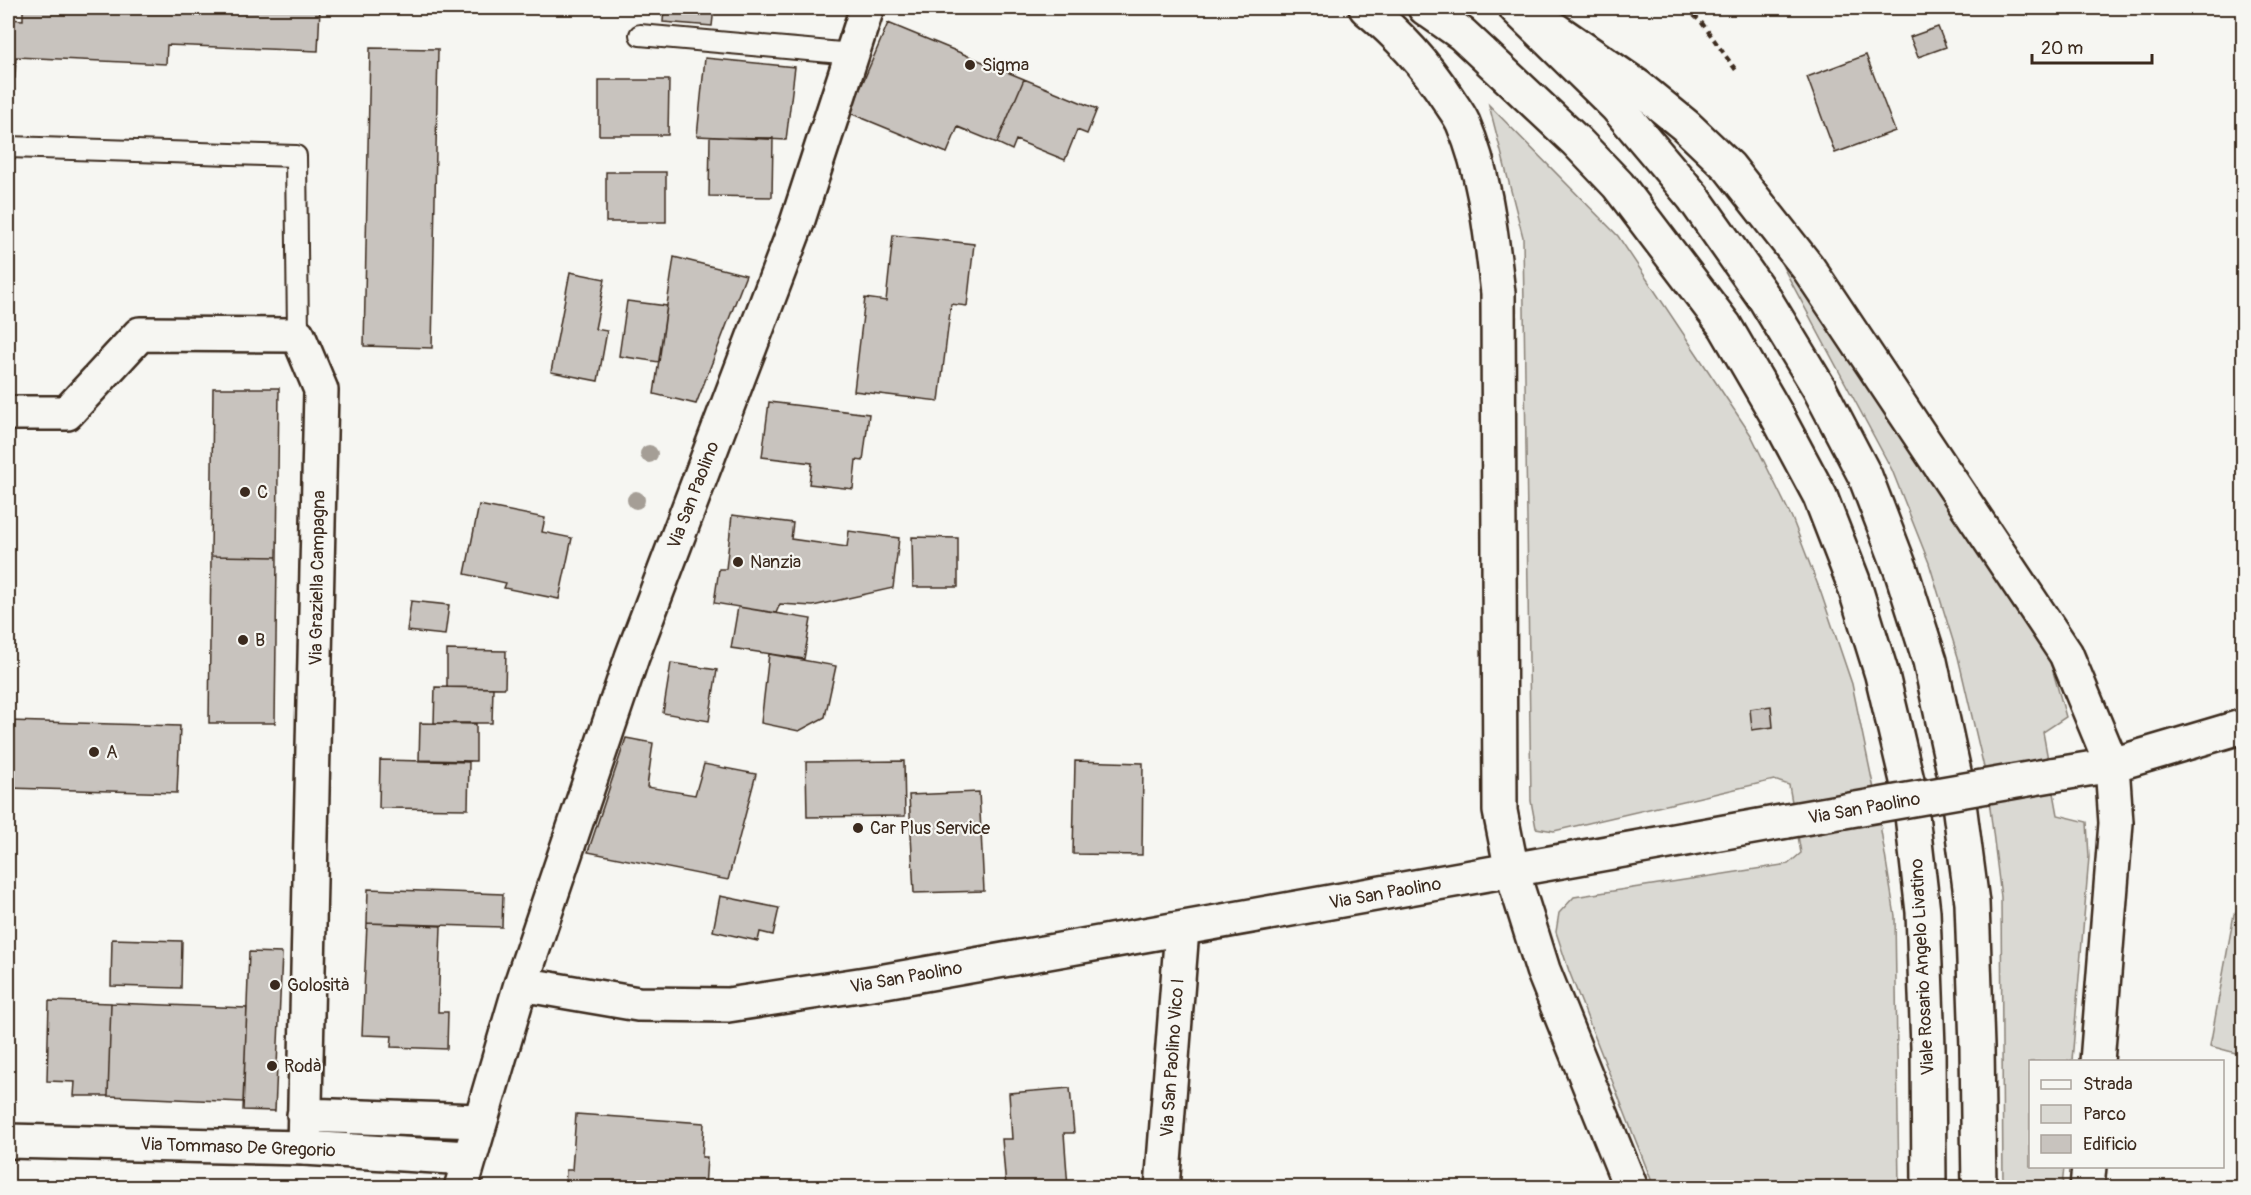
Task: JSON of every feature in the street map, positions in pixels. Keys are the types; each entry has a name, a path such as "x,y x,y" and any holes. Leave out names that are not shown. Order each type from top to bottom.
{"street":[{"name":"Via San Paolino","path":"464,1173 521,984 632,657 796,223 867,8"},
{"path":"1366,8 1383,22 1430,72 1462,120 1476,157 1488,212 1497,293 1500,811 1512,871 1543,970 1631,1188"},
{"name":"Viale Rosario Angelo Livatino","path":"1425,8 1462,34 1577,142 1618,185 1725,326 1820,496 1853,581 1882,675 1909,789 1923,912 1928,1048 1929,1188"},
{"path":"1516,8 1617,107 1693,197 1765,299 1819,388 1865,476 1901,570 1930,661 1956,781 1972,903 1979,1188"},
{"path":"1523,8 1637,86 1686,126 1729,167 1802,260 2066,654 2112,765 2116,824 2097,1060"},
{"path":"8,413 67,413 140,334 298,335"},
{"name":"Via Graziella Campagna","path":"298,335 321,390 304,1148"},
{"name":"Via San Paolino","path":"521,984 638,1004 728,1005 885,981 2112,765 2244,726"},
{"name":"Via San Paolino Vico I","path":"1162,1188 1182,929"},
{"name":"Via Tommaso De Gregorio","path":"304,1115 479,1121"},
{"name":"Via Tommaso De Gregorio","path":"8,1141 304,1148 464,1173"},
{"path":"2087,1188 2089,1168"}],"lane":[{"path":"640,35 852,54"},
{"path":"8,147 296,156 298,335"}],"path":[{"path":"1686,8 1702,23 1738,73"}],"green space":[{"path":"1489,105 1618,236 1751,435 1792,518 1821,593 1852,684 1875,794 1895,916 1899,1187 1654,1187 1569,971 1556,932 1559,913 1574,897 1788,864 1801,853 1789,785 1774,780 1554,831 1536,828 1531,801 1523,237"},
{"path":"1768,239 2046,647 2066,717 2043,732 2058,815 2087,822 2089,857 2072,1060 2029,1060 2029,1168 2064,1168 2062,1187 2003,1187 2001,897 1986,776 1958,657 1929,563 1892,470"},
{"path":"2243,908 2243,1055 2210,1046 2234,914"}],"building":[{"path":"23,8 320,8 318,51 167,45 166,64 16,57 15,78 8,78 8,19 23,20"},
{"path":"664,8 714,8 712,26 663,22"},
{"path":"888,23 1024,79 997,143 958,127 947,153 850,113"},
{"path":"1938,27 1946,47 1918,57 1910,37"},
{"path":"370,48 438,49 432,348 364,346"},
{"path":"1866,55 1895,131 1835,153 1807,77"},
{"path":"705,58 795,67 786,140 697,136"},
{"path":"1024,79 1097,109 1087,134 1077,130 1065,160 1016,140 1012,150 997,143"},
{"path":"599,80 669,80 668,135 599,135"},
{"path":"710,137 773,138 772,197 709,196"},
{"path":"606,172 666,172 666,222 606,222"},
{"path":"893,235 974,244 967,306 951,304 939,401 854,391 865,298 886,301"},
{"path":"674,257 746,275 696,404 654,394"},
{"path":"570,272 605,279 595,329 607,331 598,381 551,372"},
{"path":"627,301 667,306 659,362 619,356"},
{"name":"C","path":"213,388 279,388 277,557 211,556"},
{"path":"769,402 869,414 863,461 856,460 853,489 809,484 812,463 762,457"},
{"path":"479,505 545,518 542,532 572,538 559,599 504,588 506,583 465,574"},
{"path":"732,515 793,523 791,539 847,547 849,531 899,538 893,588 813,606 780,604 776,613 714,603 719,569 726,569"},
{"path":"912,537 958,538 958,587 913,587"},
{"name":"B","path":"211,556 277,557 275,723 209,723"},
{"path":"411,601 449,605 445,635 407,631"},
{"path":"738,607 811,619 804,659 731,648"},
{"path":"447,650 506,651 505,688 447,687"},
{"path":"769,654 836,666 825,717 799,731 761,723"},
{"path":"671,663 717,670 709,721 663,713"},
{"path":"435,687 493,688 492,723 434,723"},
{"path":"1771,706 1773,727 1752,730 1750,709"},
{"name":"A","path":"9,721 180,726 177,793 9,788"},
{"path":"420,723 476,724 476,761 419,760"},
{"path":"626,738 653,743 647,787 695,795 704,764 756,774 728,880 588,852"},
{"path":"380,760 469,762 468,809 379,808"},
{"path":"904,761 905,816 807,817 806,762"},
{"path":"1075,761 1143,763 1142,855 1073,854"},
{"path":"979,792 984,891 914,893 909,795"},
{"path":"368,889 503,894 502,927 367,923"},
{"path":"720,896 779,908 773,935 760,932 758,941 713,931"},
{"path":"367,923 441,926 438,1012 448,1012 447,1049 391,1047 392,1036 362,1035"},
{"path":"112,939 182,941 181,988 111,986"},
{"path":"249,952 282,953 275,1111 243,1110"},
{"path":"49,1001 111,1003 108,1096 74,1096 75,1082 47,1081"},
{"path":"111,1003 247,1008 243,1102 108,1096"},
{"path":"1070,1088 1074,1133 1064,1133 1068,1188 1006,1188 1002,1139 1012,1139 1009,1093"},
{"path":"576,1114 704,1123 702,1157 707,1157 705,1188 565,1188 566,1170 572,1170"}],"place":[{"name":"Sigma","path":"970,65"},
{"name":"C","path":"245,492"},
{"name":"Nanzia","path":"738,562"},
{"name":"B","path":"243,640"},
{"name":"A","path":"94,752"},
{"name":"Car Plus Service","path":"858,828"},
{"name":"Golosità","path":"275,985"},
{"name":"Rodà","path":"272,1066"}]}
